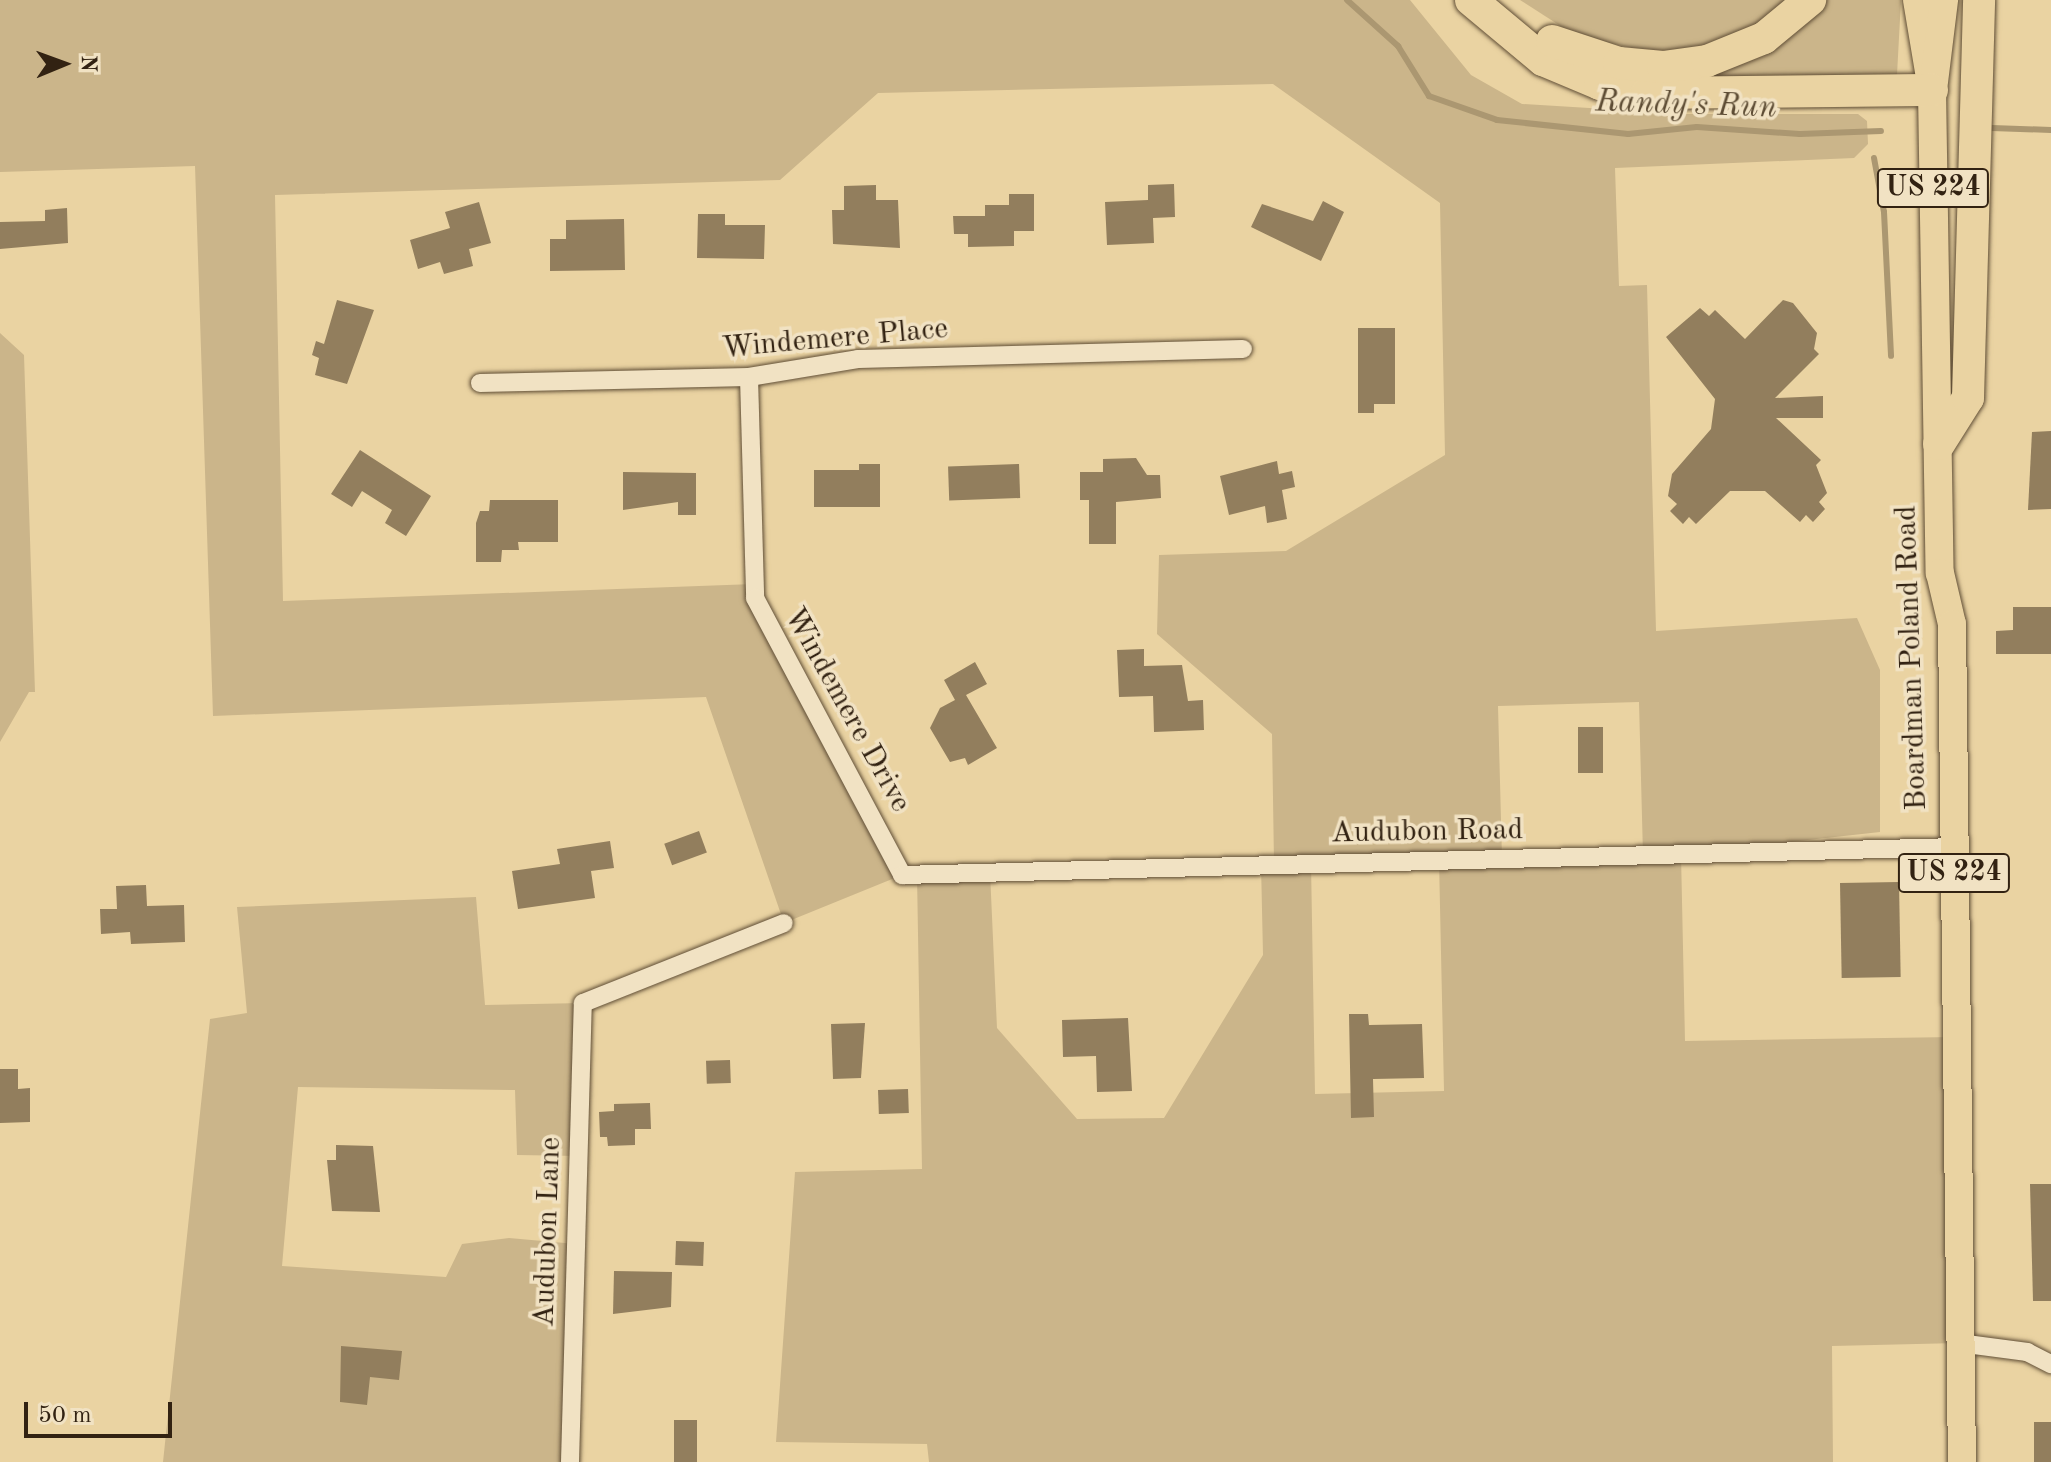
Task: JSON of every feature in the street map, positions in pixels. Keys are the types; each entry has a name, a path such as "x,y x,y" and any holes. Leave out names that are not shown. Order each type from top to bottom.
{"highway":[{"path":"1471,0 1543,60 1600,84 1647,93 1932,90"},
{"path":"1501,0 1535,32 1574,51 1663,67 1729,54 1788,22 1810,0"},
{"path":"1939,444 1968,398 1979,0"}],"main road":[{"name":"Boardman Poland Road","path":"1917,0 1932,90 1940,573 1952,624 1962,1462"},
{"name":"Boardman Poland Road","path":"1932,90 1944,32 1944,0"}],"street":[{"name":"Windemere Place","path":"480,383 749,377 858,359 1243,349"},
{"name":"Windemere Drive","path":"749,377 754,584 763,622 891,846 902,875"},
{"name":"Audubon Road","path":"902,875 1954,847"},
{"name":"Audubon Lane","path":"570,1462 583,1003 784,923"},
{"path":"1959,1343 2027,1352 2051,1364"}],"shaded area":[{"path":"0,0 1410,0 1471,75 1522,104 1687,114 1858,114 1867,121 1868,144 1854,158 1615,168 1619,286 1647,285 1656,631 1857,618 1880,670 1880,832 1681,854 1685,1041 1955,1037 1959,1343 1832,1346 1833,1462 929,1462 927,1444 776,1442 795,1172 922,1169 917,875 990,872 997,1028 1077,1119 1164,1118 1263,955 1261,864 1274,863 1272,734 1157,634 1159,555 1286,551 1445,455 1440,203 1273,84 878,93 780,180 275,195 283,601 754,584 902,875 784,923 706,697 213,716 195,166 0,172","holes":["1639,702 1643,855 1502,858 1498,706","1439,860 1444,1091 1315,1094 1311,863"]},
{"path":"1520,0 1792,0 1735,40 1656,53 1576,36"},
{"path":"1827,0 1901,0 1897,75 1690,84 1815,13"},
{"path":"0,333 24,355 35,692 29,692 0,742"},
{"path":"476,897 485,1005 583,1003 579,1156 517,1155 515,1090 298,1087 282,1266 446,1277 462,1244 509,1238 576,1244 570,1462 163,1462 210,1019 247,1013 237,907"}],"building":[{"path":"1174,184 1175,217 1153,218 1154,243 1107,245 1105,202 1148,200 1148,185"},
{"path":"876,185 876,200 898,200 900,248 833,244 832,210 844,210 844,186"},
{"path":"1009,194 1034,194 1034,231 1014,231 1014,246 968,247 968,234 954,234 953,216 985,216 985,205 1009,205"},
{"path":"1323,201 1344,212 1321,261 1251,227 1262,204 1313,221"},
{"path":"479,202 491,243 469,249 473,266 444,274 440,262 418,269 410,240 450,228 445,212"},
{"path":"67,208 68,243 0,249 0,222 45,221 45,210"},
{"path":"698,214 725,214 725,225 765,225 764,259 697,258"},
{"path":"624,219 625,270 550,271 550,239 566,239 566,220"},
{"path":"337,300 374,310 347,384 315,375 319,358 312,355 316,341 324,344"},
{"path":"1783,300 1793,303 1817,333 1814,349 1819,354 1775,398 1823,396 1823,418 1776,418 1821,460 1816,465 1827,493 1819,502 1825,509 1813,522 1806,515 1800,522 1765,491 1730,491 1696,524 1689,517 1683,524 1670,511 1677,504 1668,496 1672,474 1711,429 1715,399 1666,337 1700,308 1709,316 1715,310 1745,339"},
{"path":"1358,328 1395,328 1395,404 1374,404 1374,413 1358,413"},
{"path":"2051,431 2051,509 2028,510 2032,432"},
{"path":"360,450 431,496 406,536 385,523 392,510 362,491 352,507 331,494"},
{"path":"1136,458 1147,475 1160,475 1161,498 1116,502 1116,544 1089,544 1089,500 1080,500 1080,472 1103,472 1103,459"},
{"path":"1277,461 1279,474 1292,471 1295,487 1282,490 1287,519 1267,523 1265,506 1229,515 1220,476"},
{"path":"859,464 880,464 880,507 814,507 814,470 859,470"},
{"path":"1019,464 1020,498 949,500 948,466"},
{"path":"623,472 696,473 696,515 678,515 678,502 623,510"},
{"path":"490,500 558,500 558,542 518,542 519,550 502,550 501,562 476,562 476,523 480,511 489,511"},
{"path":"2013,607 2051,607 2051,654 1996,654 1996,631 2013,630"},
{"path":"1144,649 1144,666 1182,665 1188,701 1203,700 1204,730 1154,732 1153,696 1119,697 1117,650"},
{"path":"975,662 987,684 966,695 997,748 968,765 965,758 950,762 930,728 940,708 955,700 944,680"},
{"path":"1578,727 1603,727 1603,773 1578,773"},
{"path":"699,831 707,853 672,865 664,844"},
{"path":"610,841 614,868 591,871 595,898 518,909 512,871 560,864 557,849"},
{"path":"1899,882 1901,977 1842,978 1840,883"},
{"path":"146,885 147,906 184,905 185,942 131,944 130,932 101,934 100,909 117,909 116,886"},
{"path":"1349,1014 1368,1014 1369,1025 1422,1024 1424,1078 1373,1079 1374,1117 1351,1118"},
{"path":"1128,1018 1132,1091 1097,1092 1096,1056 1063,1057 1062,1020"},
{"path":"865,1023 861,1078 833,1079 831,1024"},
{"path":"730,1060 731,1083 707,1084 706,1061"},
{"path":"0,1069 18,1069 18,1089 30,1088 30,1122 0,1123"},
{"path":"908,1089 909,1113 879,1114 878,1090"},
{"path":"650,1103 651,1129 635,1129 635,1145 608,1146 607,1137 600,1137 599,1112 614,1111 614,1104"},
{"path":"336,1145 373,1146 380,1212 332,1211 327,1160 336,1160"},
{"path":"2030,1184 2051,1184 2051,1301 2033,1301"},
{"path":"676,1241 704,1242 703,1266 675,1265"},
{"path":"614,1271 672,1272 671,1307 613,1314"},
{"path":"341,1346 402,1351 399,1380 370,1377 367,1405 340,1402"},
{"path":"674,1420 697,1420 697,1462 674,1462"},
{"path":"2034,1422 2051,1422 2051,1462 2034,1462"}],"waterway":[{"name":"Randy's Run","path":"1347,0 1398,46 1429,96 1497,120 1628,134 1697,127 1800,134 1881,131"},
{"name":"Randy's Run","path":"1992,128 2051,130"},
{"path":"1874,158 1884,212 1891,356"}]}
